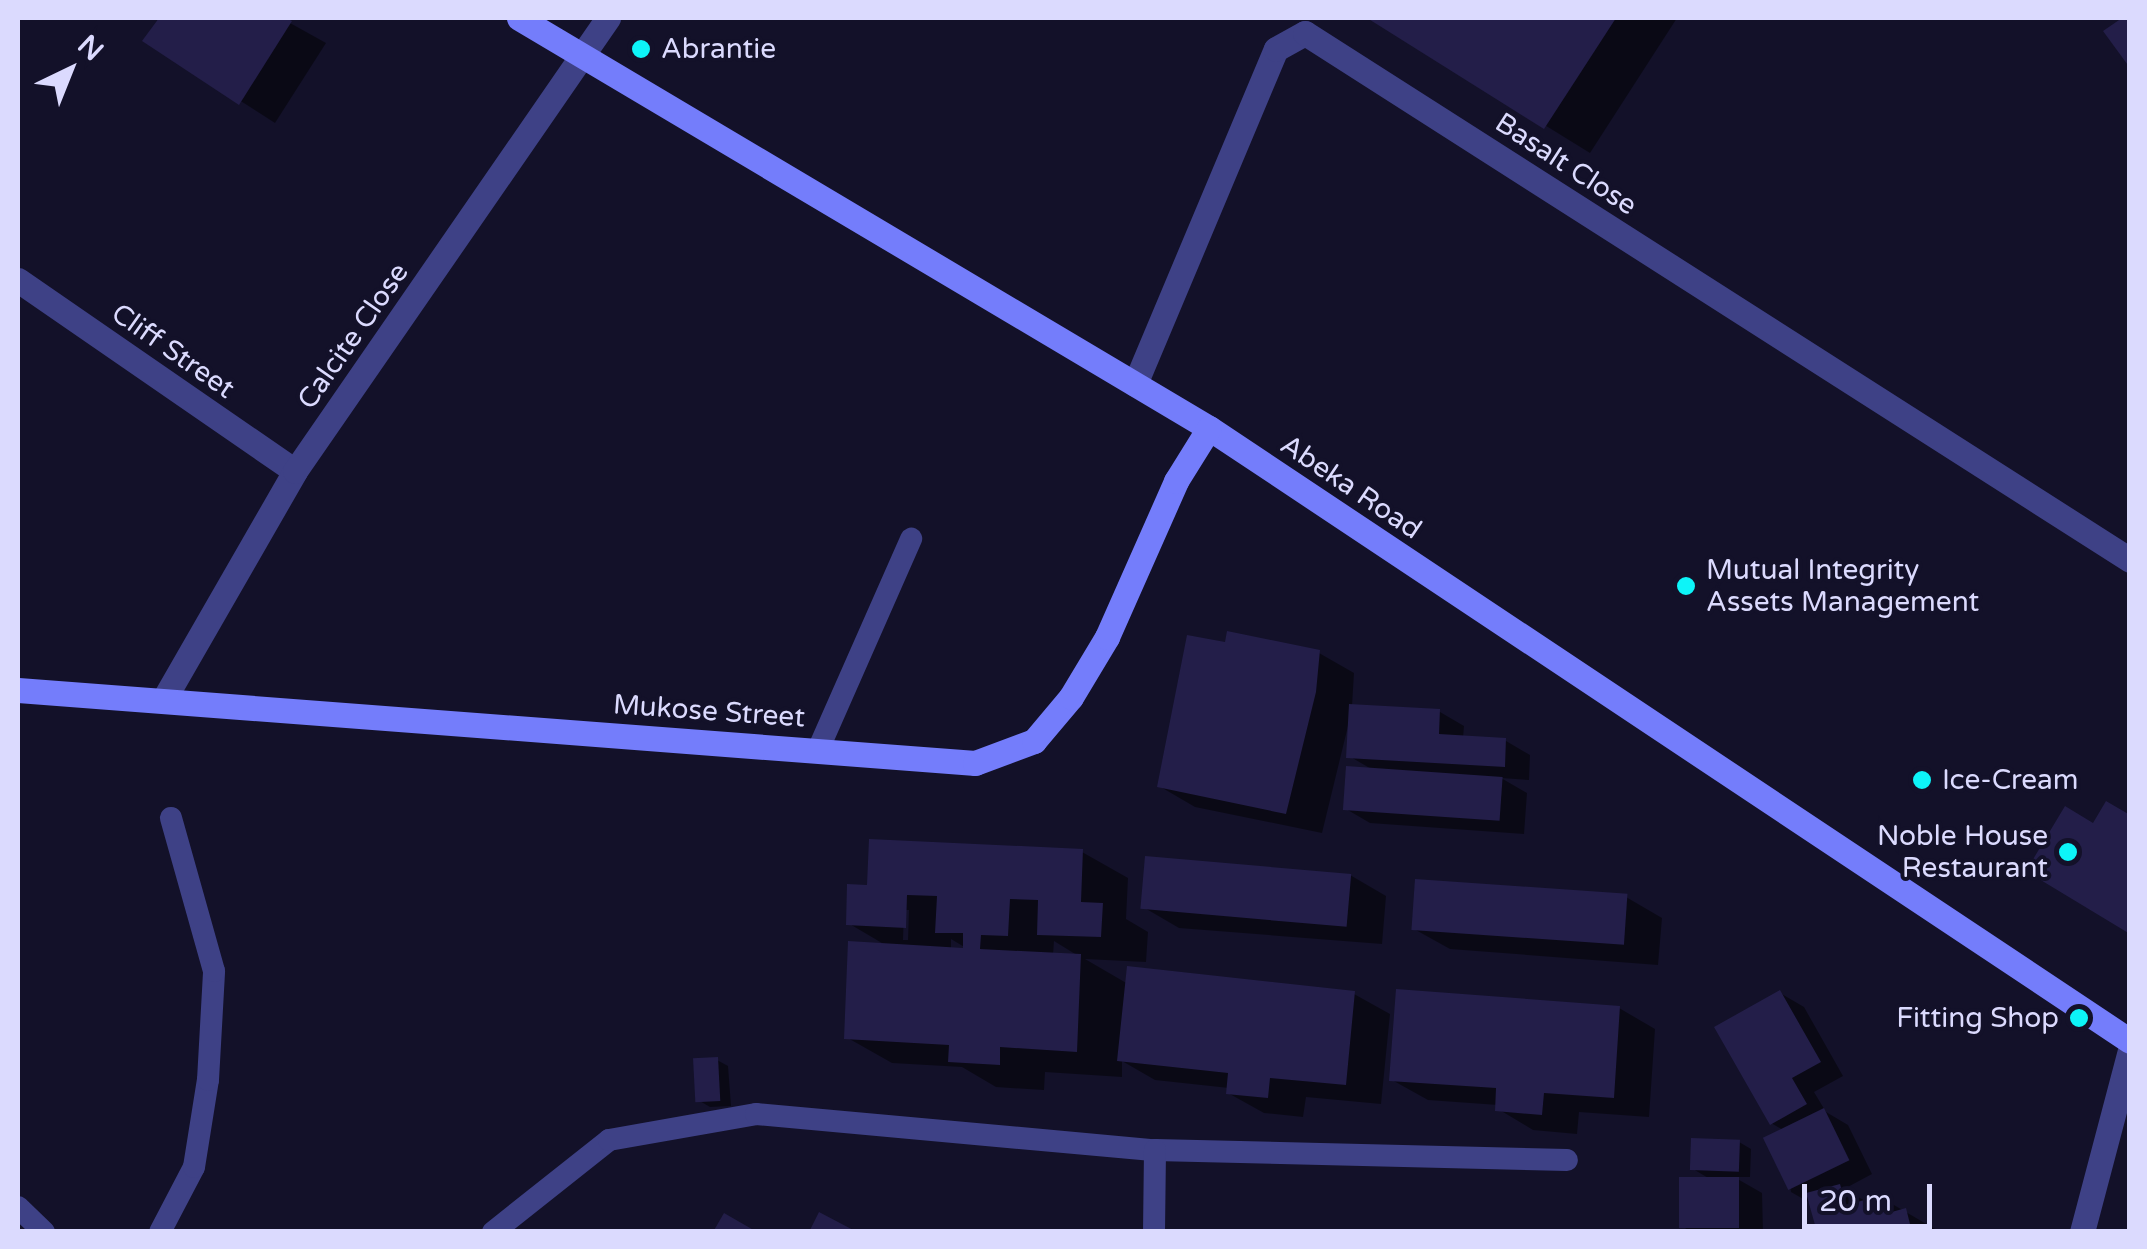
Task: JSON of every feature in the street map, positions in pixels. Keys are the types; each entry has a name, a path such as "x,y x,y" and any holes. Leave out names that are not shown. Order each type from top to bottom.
{"street":[{"name":"Abeka Road","path":"519,18 1208,428 2130,1041"},
{"name":"Calcite Close","path":"164,699 295,471 608,18"},
{"name":"Basalt Close","path":"1135,384 1276,50 1304,33 2130,560"},
{"name":"Cliff Street","path":"18,280 295,471"},
{"name":"Mukose Street","path":"18,690 976,762 1034,741 1071,697 1108,637 1176,481 1208,428"},
{"path":"2082,1232 2130,1050"}],"lane":[{"path":"818,750 911,539"},
{"path":"160,1232 194,1167 208,1080 214,971 171,818"},
{"path":"493,1232 609,1140 756,1114 1155,1150 1567,1160"},
{"path":"1154,1232 1155,1150"},
{"path":"18,1207 44,1232"}],"building":[{"path":"159,18 292,21 239,105 142,41"},
{"path":"1367,18 1616,18 1544,129"},
{"path":"2122,18 2130,18 2130,68 2103,31"},
{"path":"1227,631 1320,650 1316,692 1286,814 1157,787 1187,635 1225,642"},
{"path":"1349,704 1440,709 1439,734 1506,738 1505,767 1346,758"},
{"path":"1346,766 1503,777 1500,821 1343,810"},
{"path":"2106,801 2130,815 2130,934 2026,871 2065,806 2093,823"},
{"path":"869,839 1083,849 1081,902 1103,903 1101,937 1037,935 1038,900 1010,899 1008,936 981,935 980,949 1081,954 1077,1052 1000,1047 1000,1065 948,1062 949,1045 844,1039 848,941 963,948 963,933 935,933 937,896 907,895 906,928 846,925 847,884 867,885"},
{"path":"1145,856 1351,874 1347,927 1140,909"},
{"path":"1415,879 1627,894 1624,945 1411,930"},
{"path":"1127,966 1355,991 1346,1085 1270,1078 1268,1098 1226,1094 1228,1073 1117,1061"},
{"path":"1396,989 1620,1006 1614,1098 1544,1093 1542,1115 1495,1111 1496,1088 1389,1081"},
{"path":"1780,990 1821,1062 1792,1078 1807,1104 1770,1125 1714,1027"},
{"path":"718,1057 720,1101 695,1102 693,1058"},
{"path":"1824,1108 1849,1160 1788,1190 1763,1138"},
{"path":"1691,1138 1740,1140 1739,1172 1690,1170"},
{"path":"1679,1177 1739,1177 1739,1228 1679,1228"},
{"path":"1840,1184 1846,1205 1883,1195 1888,1213 1906,1208 1912,1232 1817,1232 1806,1193"},
{"path":"819,1212 857,1232 809,1232"},
{"path":"724,1213 757,1232 713,1232"}],"place":[{"name":"Abrantie","path":"641,49"},
{"name":"Mutual Integrity Assets Management","path":"1686,586"},
{"name":"Ice-Cream","path":"1922,780"},
{"name":"Noble House Restaurant","path":"2068,852"},
{"name":"Fitting Shop","path":"2079,1018"}]}
